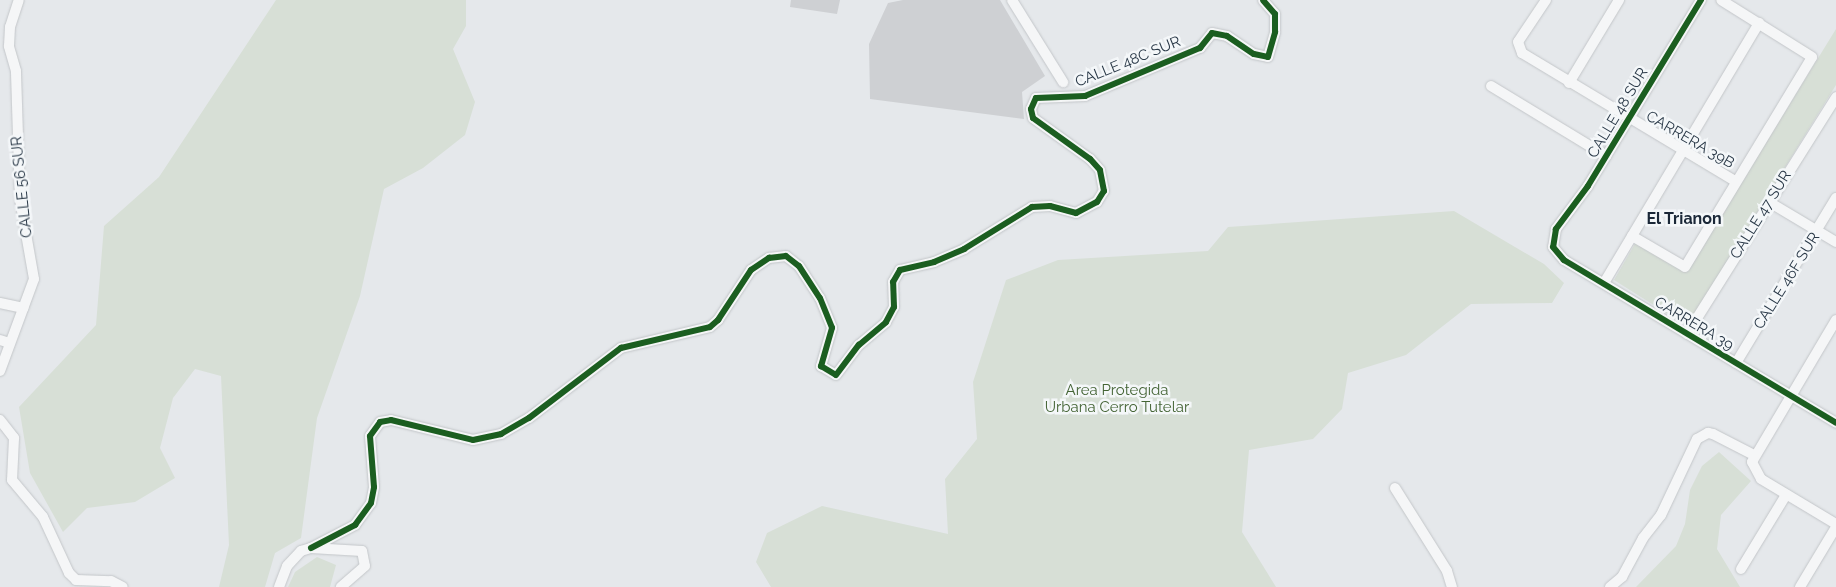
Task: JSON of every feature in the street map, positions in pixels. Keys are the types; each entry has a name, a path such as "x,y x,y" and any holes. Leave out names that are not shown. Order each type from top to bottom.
{"street":[{"name":"CALLE 56 SUR","path":"0,371 34,268 20,200 16,71 9,46 10,27 19,0"},
{"path":"1012,0 1063,82"},
{"name":"CALLE 48C SUR","path":"311,548 355,524 371,503 374,487 370,436 380,422 391,420 473,440 501,434 529,418 622,348 634,342 704,330 718,320 751,270 769,258 786,256 799,266 832,321 821,359 825,370 836,375 858,345 886,322 894,307 893,282 900,270 934,262 964,249 1032,207 1050,206 1076,213 1097,202 1104,191 1100,170 1090,159 1033,118 1031,109 1036,98 1086,96 1200,48 1212,34 1227,36 1254,54 1268,57 1275,32 1275,14 1263,0"},
{"name":"CARRERA 39B","path":"1546,0 1518,42 1517,48 1530,60 1629,120 1684,149 1735,181"},
{"path":"1569,83 1619,0"},
{"name":"CALLE 48 SUR","path":"1553,236 1629,120 1701,0"},
{"path":"1632,236 1685,267 1735,181 1812,57 1722,0"},
{"path":"1604,283 1759,23"},
{"path":"1491,86 1606,156"},
{"name":"CALLE 47 SUR","path":"1687,334 1836,96"},
{"name":"CALLE 46F SUR","path":"1736,364 1818,231 1836,198"},
{"path":"1769,202 1836,242"},
{"name":"CARRERA 39","path":"1553,236 1553,247 1558,255 1836,423"},
{"path":"0,302 22,308"},
{"path":"1800,587 1836,526 1757,475 1754,455 1836,320"},
{"path":"0,340 10,344"},
{"path":"0,420 14,438 12,480 43,517 69,573 76,580 111,581 124,587"},
{"path":"1610,587 1622,577 1669,499 1694,443 1704,434 1729,441 1754,455"},
{"path":"1395,488 1447,570 1452,587"},
{"path":"1741,569 1786,494"},
{"path":"279,587 294,556 311,548 362,551 365,566 341,587"}],"green space":[{"path":"276,0 466,0 466,26 453,49 475,102 465,135 423,168 384,189 360,296 317,418 301,538 275,553 265,587 219,587 229,545 221,376 195,369 173,398 160,448 175,478 135,502 87,508 63,532 30,473 19,407 96,325 104,226 159,177"},
{"path":"1836,29 1836,85 1687,326 1614,280 1636,242 1687,271"},
{"name":"Area Protegida Urbana Cerro Tutelar","path":"1454,211 1544,264 1564,283 1552,303 1471,304 1406,355 1348,373 1342,409 1313,439 1249,450 1242,532 1276,587 771,587 756,562 767,533 822,506 948,534 945,479 977,439 973,382 1006,280 1058,260 1208,251 1228,227"},
{"path":"1719,452 1751,481 1721,515 1717,549 1740,587 1636,587 1676,546 1685,524 1690,490 1702,466"},
{"path":"317,557 336,565 330,587 288,587 295,572"}],"building":[{"path":"791,0 840,0 837,14 790,7"},
{"path":"903,0 1000,0 1045,76 1022,92 1024,119 870,99 869,44 888,3"}],"cycle path":[{"path":"311,548 355,525 371,503 374,487 370,436 380,422 391,420 473,440 501,434 529,418 621,348 710,327 718,320 751,270 769,258 786,256 799,266 820,298 832,328 821,366 836,375 859,345 886,322 894,307 893,282 900,270 934,262 964,249 1032,207 1050,206 1076,213 1097,202 1104,191 1100,170 1090,159 1033,118 1031,109 1036,98 1085,96 1200,48 1212,33 1227,36 1254,54 1268,57 1275,32 1275,14 1263,0"},
{"path":"1701,0 1588,186 1556,229 1553,247 1564,260 1836,423"}],"district":[{"name":"El Trianon","path":"1684,219"}]}
